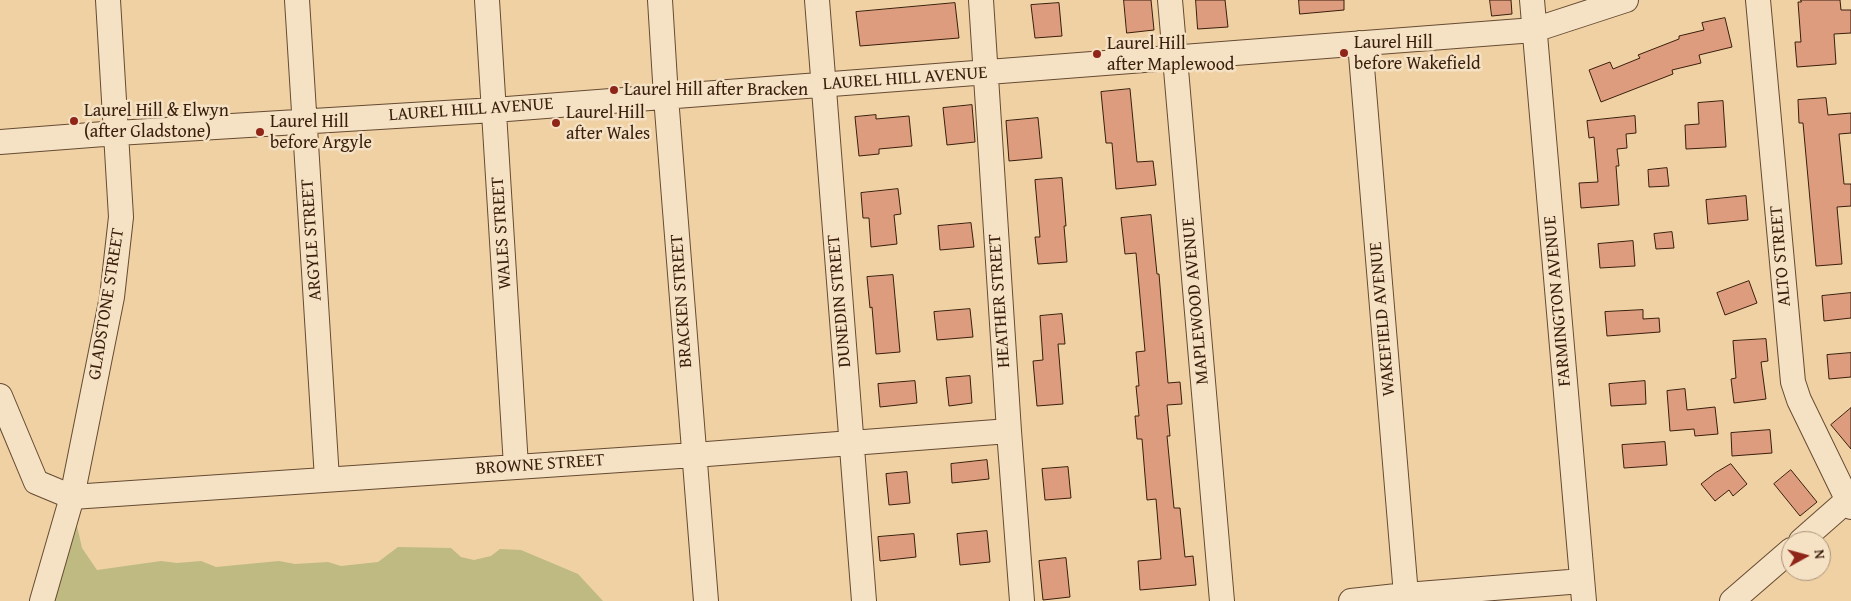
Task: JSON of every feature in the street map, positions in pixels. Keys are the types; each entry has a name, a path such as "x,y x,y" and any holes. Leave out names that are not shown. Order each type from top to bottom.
{"street":[{"name":"GLADSTONE STREET","path":"42,601 72,497 112,297 121,216 108,0"},
{"name":"ARGYLE STREET","path":"297,0 327,479"},
{"name":"WALES STREET","path":"487,0 516,466"},
{"name":"BRACKEN STREET","path":"660,0 706,601"},
{"name":"DUNEDIN STREET","path":"817,0 822,86 864,601"},
{"name":"HEATHER STREET","path":"981,0 1022,601"},
{"name":"MAPLEWOOD AVENUE","path":"1170,0 1222,601"},
{"name":"FARMINGTON AVENUE","path":"1532,0 1583,591"},
{"name":"LAUREL HILL AVENUE","path":"0,142 494,110 1534,30 1626,0"},
{"name":"ALTO STREET","path":"1758,0 1793,382 1799,400 1850,501"},
{"name":"WAKEFIELD AVENUE","path":"1360,43 1406,595"},
{"path":"0,396 36,482 72,497"},
{"name":"BROWNE STREET","path":"72,497 694,455 1009,431"},
{"path":"1813,531 1850,501"},
{"path":"1732,601 1781,559"},
{"path":"1352,601 1406,595 1583,591"}],"shaded area":[{"path":"72,504 82,548 97,570 161,561 177,563 201,561 216,567 279,561 295,564 328,562 341,566 378,562 398,547 451,548 461,557 474,560 491,556 500,549 521,550 578,574 603,601 44,601"}],"building":[{"path":"1124,0 1151,0 1154,30 1127,33"},
{"path":"1196,0 1225,0 1228,27 1198,29"},
{"path":"1299,0 1344,0 1344,10 1300,14"},
{"path":"1490,0 1511,0 1512,14 1492,16"},
{"path":"1801,0 1840,0 1841,10 1851,10 1851,33 1834,34 1836,64 1797,67 1795,42 1801,42 1798,2 1801,2"},
{"path":"955,3 959,38 860,46 856,12"},
{"path":"1059,3 1062,36 1035,38 1031,5"},
{"path":"1725,18 1732,47 1699,55 1701,63 1672,70 1673,74 1601,102 1589,70 1610,62 1613,69 1640,58 1638,55 1679,39 1679,36 1704,30 1702,23"},
{"path":"1130,89 1137,162 1153,161 1156,185 1116,189 1112,143 1106,143 1101,92"},
{"path":"1826,98 1828,115 1851,113 1851,133 1839,134 1844,184 1851,184 1851,206 1837,207 1842,264 1816,266 1803,123 1799,123 1798,100"},
{"path":"1723,101 1726,147 1686,149 1685,125 1699,124 1698,103"},
{"path":"972,105 975,142 947,145 943,108"},
{"path":"876,115 876,119 909,116 912,146 879,149 879,154 859,156 855,117"},
{"path":"1635,116 1636,133 1626,134 1627,148 1617,149 1619,166 1616,166 1619,205 1581,208 1579,183 1598,182 1594,137 1589,138 1587,121"},
{"path":"1038,118 1042,158 1009,161 1006,121"},
{"path":"1667,168 1669,186 1649,187 1648,170"},
{"path":"1062,178 1067,262 1038,264 1035,237 1040,237 1035,180"},
{"path":"898,189 901,214 894,215 897,244 871,247 869,218 863,218 861,193"},
{"path":"1746,196 1748,220 1708,224 1706,200"},
{"path":"1151,215 1157,274 1159,274 1168,383 1180,382 1182,404 1167,405 1170,436 1167,436 1174,508 1180,508 1185,557 1193,556 1196,585 1140,590 1138,561 1161,559 1156,499 1147,500 1142,439 1137,439 1135,416 1139,416 1136,386 1139,386 1136,352 1145,351 1136,253 1125,254 1121,218"},
{"path":"971,223 974,247 940,250 938,226"},
{"path":"1672,232 1674,248 1656,249 1654,234"},
{"path":"1633,241 1635,266 1600,268 1598,244"},
{"path":"893,275 900,352 876,354 867,277"},
{"path":"1749,281 1757,303 1725,315 1717,293"},
{"path":"1851,293 1851,318 1824,321 1822,296"},
{"path":"970,309 973,337 937,340 934,312"},
{"path":"1643,310 1643,319 1659,318 1660,332 1607,336 1605,312"},
{"path":"1062,314 1065,344 1058,344 1063,404 1037,406 1033,361 1043,360 1040,316"},
{"path":"1766,339 1768,361 1761,362 1766,399 1734,403 1731,379 1736,378 1733,341"},
{"path":"1851,353 1851,377 1829,379 1827,355"},
{"path":"970,376 972,403 949,406 946,378"},
{"path":"915,381 917,403 880,407 878,384"},
{"path":"1645,381 1646,404 1611,406 1609,384"},
{"path":"1685,389 1687,410 1715,407 1718,434 1695,436 1694,429 1670,431 1667,391"},
{"path":"1851,408 1851,449 1831,425"},
{"path":"1770,430 1772,453 1732,456 1731,433"},
{"path":"1665,442 1667,465 1624,468 1622,445"},
{"path":"987,460 989,479 952,483 951,464"},
{"path":"1731,464 1747,484 1733,496 1729,490 1715,501 1701,484"},
{"path":"1068,467 1071,498 1045,500 1042,469"},
{"path":"1791,470 1817,502 1800,516 1774,484"},
{"path":"907,472 910,503 889,505 886,474"},
{"path":"987,531 990,562 960,565 957,534"},
{"path":"914,534 916,557 880,561 878,537"},
{"path":"1066,558 1070,597 1043,600 1039,561"}],"place":[{"name":"Laurel Hill before Wakefield","path":"1344,53"},
{"name":"Laurel Hill after Maplewood","path":"1097,54"},
{"name":"Laurel Hill after Bracken","path":"614,90"},
{"name":"Laurel Hill & Elwyn (after Gladstone)","path":"74,121"},
{"name":"Laurel Hill after Wales","path":"556,123"},
{"name":"Laurel Hill before Argyle","path":"260,132"}]}
